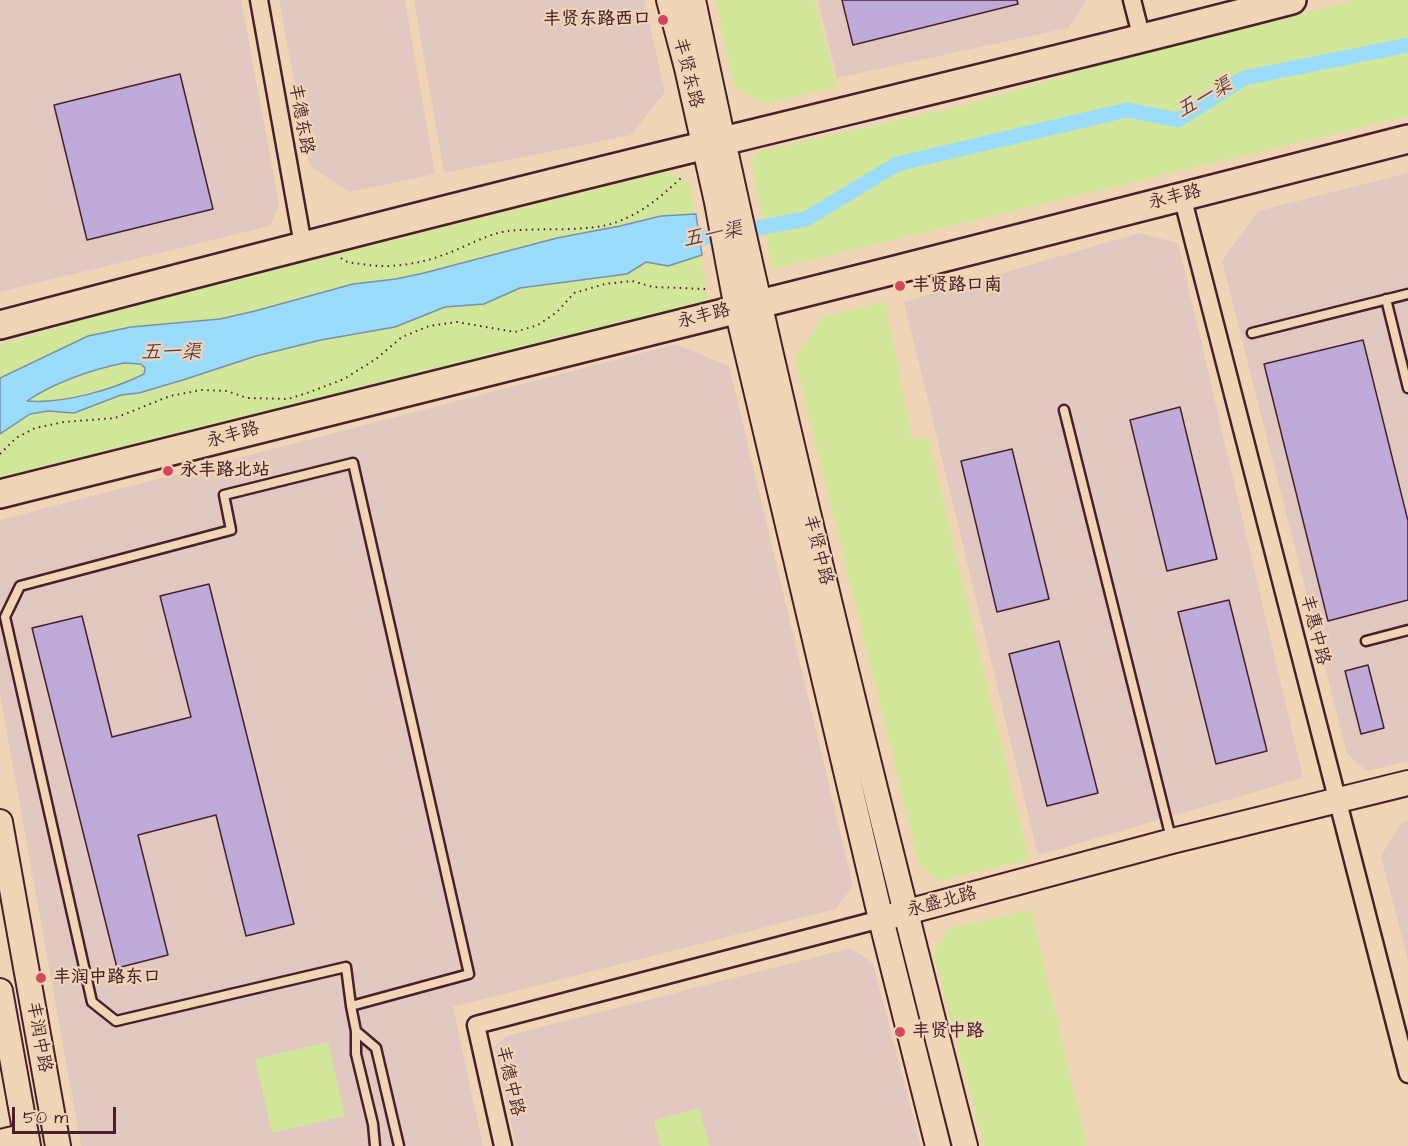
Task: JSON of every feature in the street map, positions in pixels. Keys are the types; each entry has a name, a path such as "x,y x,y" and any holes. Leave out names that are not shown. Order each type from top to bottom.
{"main road":[{"path":"0,325 303,245 1292,0"},
{"name":"永丰路","path":"0,494 1408,139"}],"street":[{"name":"丰德东路","path":"259,0 303,245"},
{"name":"丰贤东路","path":"669,0 687,68 714,143"},
{"name":"丰贤东路","path":"693,0 714,143"},
{"path":"1132,0 1142,39"},
{"path":"714,143 748,306"},
{"name":"丰惠中路","path":"1182,196 1408,1074"},
{"name":"丰贤中路","path":"748,306 797,471 965,1146"},
{"name":"丰贤中路","path":"748,306 880,919 938,1146"},
{"name":"永盛北路","path":"476,1025 1172,841 1408,783"},
{"name":"丰润中路","path":"0,822 58,1146"},
{"name":"丰润中路","path":"0,991 27,1141"},
{"name":"丰德中路","path":"476,1025 503,1146"},
{"path":"0,1142 27,1141"}],"lane":[{"path":"1252,333 1408,294"},
{"path":"1386,299 1408,388"},
{"path":"1064,410 1172,841"},
{"path":"351,1006 469,974 353,463 224,495 231,530 20,586 5,617 92,1002 116,1021 346,967 351,1006 356,1030 356,1053 373,1124 375,1146"},
{"path":"1366,641 1408,630"},
{"path":"356,1030 376,1048 399,1146"}],"path":[{"path":"336,253 344,261 353,263 370,266 400,265 440,257 505,232 546,228 574,229 615,223 650,206 681,178"},
{"path":"0,454 16,438 35,428 64,422 116,418 170,396 201,390 227,390 247,398 288,399 344,379 376,359 402,337 429,326 457,322 515,332 538,325 557,312 574,293 605,284 632,281 653,288 706,289"}],"shaded area":[{"path":"0,0 241,0 279,204 270,226 0,292"},
{"path":"279,0 405,0 435,174 349,192 310,166"},
{"path":"414,0 644,0 665,92 631,135 444,173"},
{"path":"818,0 1087,0 1068,28 837,78"},
{"path":"1408,173 1408,761 1367,771 1347,754 1222,261 1258,211"},
{"path":"1139,233 1178,243 1303,778 1038,855 904,302"},
{"path":"676,344 729,366 853,886 836,909 453,1007 483,1146 81,1146 0,694 0,520"},
{"path":"1408,821 1408,961 1381,856 1401,823"},
{"path":"851,948 873,963 921,1146 709,1146 699,1108 654,1121 661,1146 516,1146 494,1047 506,1036"}],"green space":[{"path":"716,0 814,0 837,87 763,104 734,86"},
{"path":"1357,0 1408,0 1408,116 772,269 752,162 757,152 968,104 1096,66"},
{"path":"662,170 690,182 708,303 674,316 0,481 0,345 72,322 336,253 378,239"},
{"path":"885,302 912,440 928,437 1029,860 939,881 919,864 795,358 824,316"},
{"path":"1031,910 1087,1146 984,1146 933,953 950,928"},
{"path":"328,1042 345,1116 272,1133 255,1059"},
{"path":"699,1108 709,1146 661,1146 654,1121"}],"water":[{"name":"五一渠","path":"696,214 702,255 668,266 646,262 627,274 520,288 484,304 445,307 395,327 321,340 256,356 139,393 121,395 74,413 48,411 30,414 0,434 0,378 88,336 131,327 220,319 353,284 424,273 557,238 661,216","holes":["124,363 141,364 145,368 144,374 87,395 56,400 27,401 49,388 99,369"]}],"building":[{"path":"842,0 1017,0 1018,4 853,45"},
{"path":"180,74 213,209 87,240 54,105"},
{"path":"1363,340 1408,521 1408,600 1328,621 1264,364"},
{"path":"1180,407 1217,559 1167,571 1130,420"},
{"path":"1012,449 1049,599 997,612 961,461"},
{"path":"209,584 294,924 246,936 216,815 138,835 168,955 117,968 32,628 82,616 112,737 191,717 160,596"},
{"path":"1229,600 1267,751 1216,764 1178,612"},
{"path":"1059,641 1098,793 1047,806 1009,654"},
{"path":"1368,665 1384,728 1361,734 1345,671"}],"waterway":[{"name":"五一渠","path":"680,242 806,219 897,164 1127,110 1178,120 1244,78 1408,45"}],"place":[{"name":"丰贤东路西口","path":"663,20"},
{"name":"丰贤路口南","path":"900,286"},
{"name":"永丰路北站","path":"168,471"},
{"name":"丰润中路东口","path":"41,978"},
{"name":"丰贤中路","path":"900,1032"}]}
